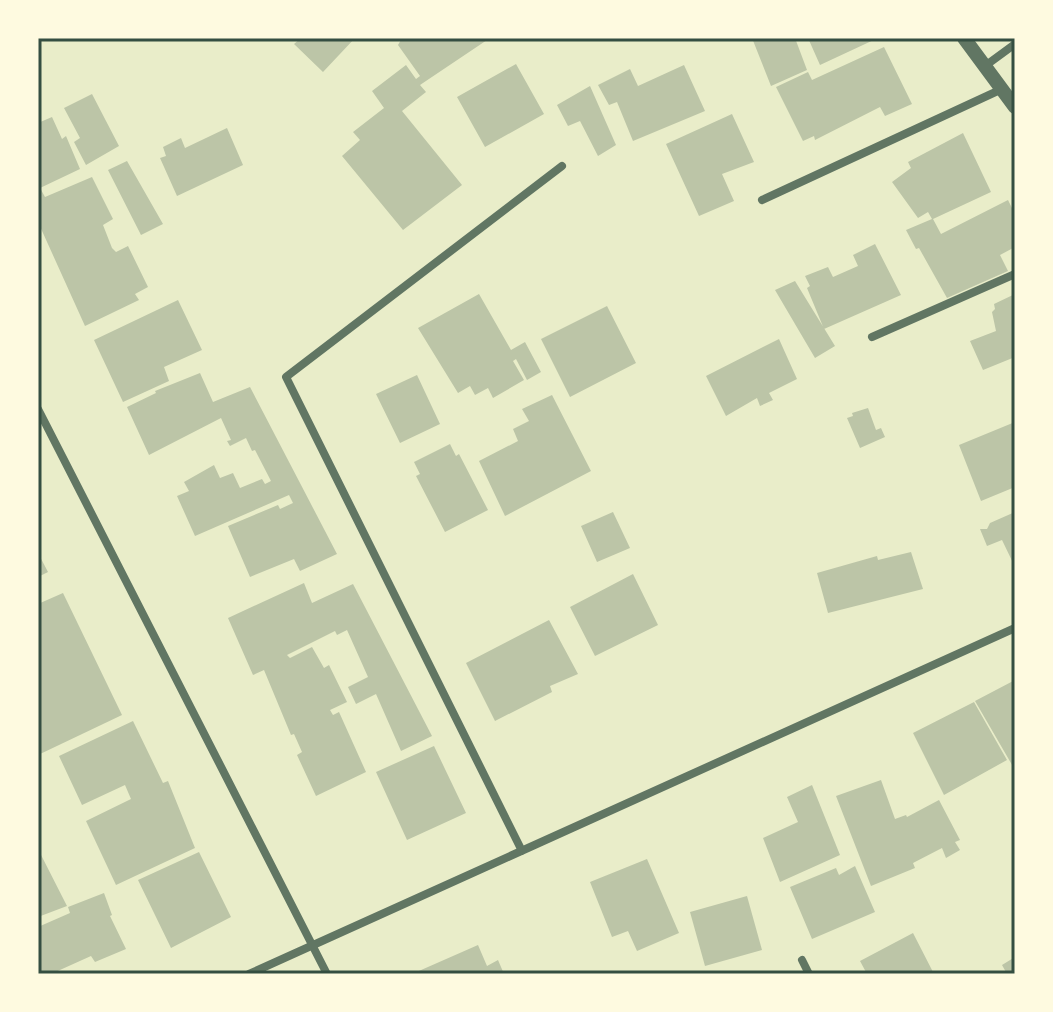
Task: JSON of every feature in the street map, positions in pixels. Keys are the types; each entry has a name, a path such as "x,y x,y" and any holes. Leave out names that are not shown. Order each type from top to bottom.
{"street":[{"path":"964,38 1015,107"},
{"path":"985,66 1015,44"},
{"path":"762,200 1002,89"},
{"path":"522,851 286,377 562,166"},
{"path":"872,337 1015,274"},
{"path":"38,409 327,974"},
{"path":"249,974 1015,628"},
{"path":"802,960 809,974"}],"building":[{"path":"301,38 355,38 323,72 294,44"},
{"path":"402,38 490,38 420,85 426,92 402,111 462,185 403,230 342,156 360,140 353,132 384,108 372,91 406,65 416,79 420,76 398,45"},
{"path":"752,38 795,38 807,70 771,86"},
{"path":"808,38 878,38 820,65"},
{"path":"884,47 912,104 885,116 880,107 815,140 814,136 803,141 776,87 808,72 812,80"},
{"path":"516,64 544,114 485,147 457,97"},
{"path":"684,65 705,111 633,141 617,102 609,105 598,85 630,69 638,86"},
{"path":"590,86 616,145 598,156 580,121 568,126 557,105"},
{"path":"92,94 119,146 86,165 74,142 80,138 64,108"},
{"path":"732,114 754,162 722,174 734,201 699,216 666,144"},
{"path":"52,117 62,139 66,136 80,169 40,188 45,197 92,177 113,219 103,225 112,248 116,252 128,246 148,287 135,294 139,300 85,326 38,222 38,123"},
{"path":"227,128 243,165 177,196 160,158 166,156 163,147 181,138 185,148"},
{"path":"963,133 991,192 933,219 941,234 1008,200 1015,214 1015,247 1000,255 1008,271 947,298 906,230 932,219 928,212 918,218 892,182 911,168 908,162"},
{"path":"127,161 163,224 141,235 108,170"},
{"path":"875,244 901,295 824,329 805,276 828,267 833,277 858,266 853,255"},
{"path":"795,281 835,346 815,358 775,290"},
{"path":"479,294 511,350 525,342 541,372 527,380 516,359 513,361 524,380 493,398 488,388 475,395 470,386 458,393 418,328"},
{"path":"1015,294 1015,357 983,370 970,341 996,331 992,312 994,304"},
{"path":"178,300 202,350 164,367 169,381 123,402 94,340"},
{"path":"607,306 636,363 570,397 541,339"},
{"path":"779,339 797,379 769,393 773,400 760,406 757,398 726,416 706,376"},
{"path":"200,373 213,402 250,387 337,554 300,571 294,559 250,577 228,526 278,505 280,509 293,503 289,495 195,536 177,496 189,491 184,482 214,465 220,478 233,473 240,488 262,479 265,484 271,481 246,438 230,446 227,441 231,440 221,418 149,455 127,407 155,391"},
{"path":"417,375 440,424 400,443 376,394"},
{"path":"552,395 591,471 505,516 479,461 518,441 513,429 529,421 522,409"},
{"path":"868,408 876,430 881,428 885,437 860,448 847,418"},
{"path":"1015,422 1015,487 981,501 959,445"},
{"path":"450,444 456,456 459,454 488,510 445,532 416,476 420,474 414,462"},
{"path":"613,512 630,548 597,562 581,526"},
{"path":"1015,512 1015,567 1002,540 987,546 980,529 987,529 990,523"},
{"path":"911,552 923,589 828,613 817,573 877,556 878,560"},
{"path":"38,553 48,572 38,577"},
{"path":"633,574 658,625 595,656 570,607"},
{"path":"304,583 312,603 353,584 432,736 401,751 376,694 356,704 348,687 368,677 347,630 337,635 335,631 287,655 290,658 312,647 324,668 329,665 347,702 330,710 333,715 339,712 366,772 316,796 297,755 302,752 294,734 291,735 264,670 253,675 228,618"},
{"path":"63,593 122,715 38,755 38,604"},
{"path":"549,620 578,674 550,686 552,692 495,721 466,663"},
{"path":"1015,680 1015,770 975,701"},
{"path":"974,702 1007,760 944,795 913,733"},
{"path":"133,721 163,783 168,781 195,848 116,885 86,821 131,799 125,785 82,805 59,756"},
{"path":"434,746 466,813 407,840 376,772"},
{"path":"881,780 895,819 907,817 939,800 960,840 955,842 960,850 946,858 942,848 913,863 915,868 871,886 836,796"},
{"path":"812,785 840,855 780,882 763,838 798,822 787,797"},
{"path":"38,849 67,906 38,917"},
{"path":"199,852 231,917 171,948 138,880"},
{"path":"647,859 679,933 637,951 628,931 612,937 590,882"},
{"path":"855,866 875,912 812,939 790,887 836,868 839,875"},
{"path":"104,893 110,916 126,949 95,962 91,956 51,974 38,974 38,927 70,913 68,907"},
{"path":"747,896 762,950 705,966 690,912"},
{"path":"913,933 934,974 867,974 860,961"},
{"path":"478,945 487,966 498,960 504,974 412,974"},
{"path":"1015,957 1015,974 1007,974 1002,965"}]}
